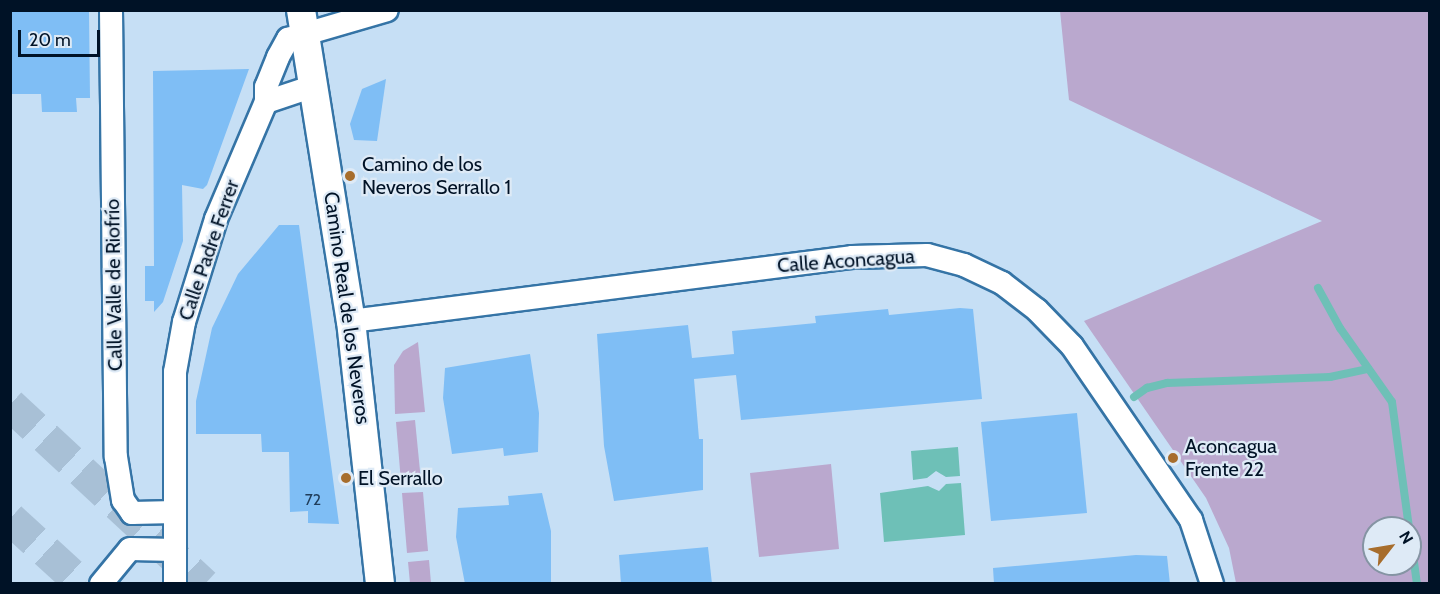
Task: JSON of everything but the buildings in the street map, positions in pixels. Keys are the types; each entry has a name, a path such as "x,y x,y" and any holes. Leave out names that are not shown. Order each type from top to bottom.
{"street":[{"name":"Calle Valle de Riofrío","path":"111,10 116,457 123,500 132,513"},
{"path":"302,22 387,10"},
{"name":"Camino Real de los Neveros","path":"302,22 351,321 380,584"},
{"name":"Calle Padre Ferrer","path":"175,584 175,372 184,322 216,219 266,102 266,87 278,57 288,39 302,22"},
{"path":"266,102 314,86"},
{"name":"Calle Aconcagua","path":"351,321 852,257 927,255 964,266 1020,296 1072,346 1191,520 1212,584"},
{"path":"101,584 130,549 132,513 175,512"},
{"path":"130,549 175,550"}],"shaded area":[{"path":"1060,11 1429,11 1429,583 1236,583 1229,548 1206,498 1084,321 1322,221 1069,100"},
{"path":"418,342 425,412 395,414 394,365 403,351"},
{"path":"415,420 421,481 401,482 396,422"},
{"path":"958,447 960,476 946,477 936,471 927,478 913,480 911,451"},
{"path":"831,464 839,549 759,557 750,473"},
{"path":"961,483 965,535 884,542 880,493 928,486 939,491 946,484"},
{"path":"423,492 428,551 407,553 402,493"},
{"path":"429,560 431,583 410,583 408,562"}],"waterway":[{"path":"1318,288 1340,328 1392,402 1407,516"},
{"path":"1134,397 1147,388 1167,383 1330,377 1368,369"},
{"path":"1416,576 1417,584"}],"tunnel":[{"path":"10,404 204,584"},
{"path":"10,518 82,584"}],"place":[{"name":"Camino de los Neveros Serrallo 1","path":"350,176"},
{"name":"Aconcagua Frente 22","path":"1173,458"},
{"name":"El Serrallo","path":"346,478"}]}
